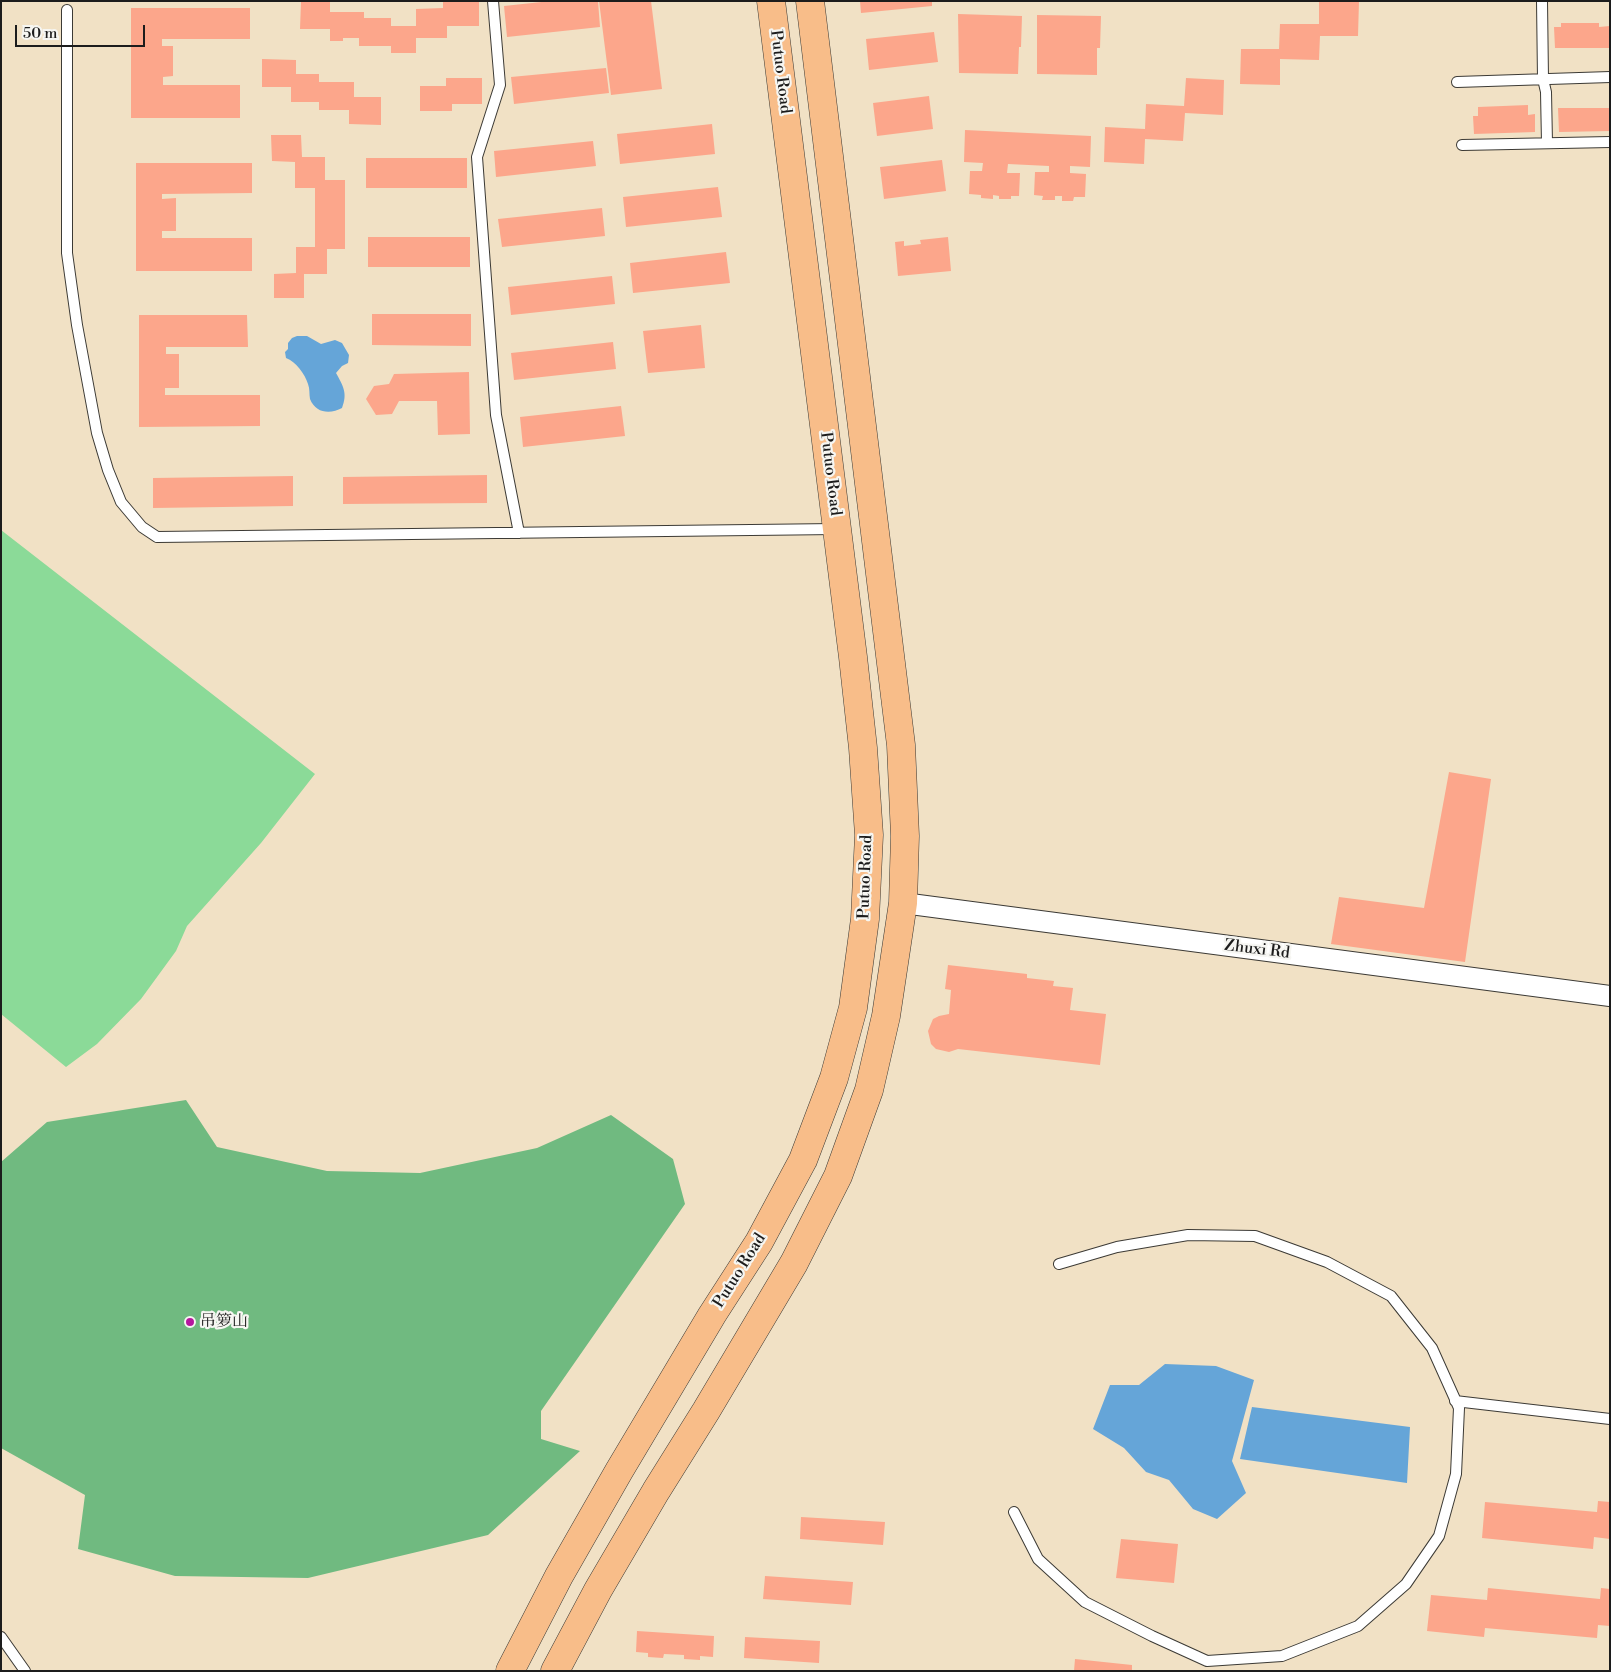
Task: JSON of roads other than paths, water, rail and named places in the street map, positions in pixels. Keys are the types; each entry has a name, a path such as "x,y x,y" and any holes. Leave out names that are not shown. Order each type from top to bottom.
{"main road":[{"name":"Putuo Road","path":"510,1671 560,1576 624,1463 712,1315 759,1242 803,1160 834,1078 853,1008 865,919 869,835 863,748 771,1"},
{"path":"555,1671 598,1590 794,1263 838,1176 868,1090 886,1016 903,903 905,836 901,745 810,1"}],"street":[{"name":"Zhuxi Rd","path":"903,903 1610,996"}],"lane":[{"path":"494,1 500,84 477,157 496,415 519,533"},
{"path":"1542,1 1543,79 1546,92 1547,143"},
{"path":"67,10 67,253 77,325 97,433 108,470 121,502 142,527 157,537 837,529"},
{"path":"1457,82 1610,78"},
{"path":"1462,145 1610,142"},
{"path":"1014,1512 1038,1558 1085,1602 1207,1666 1282,1656 1358,1626 1406,1584 1440,1536 1456,1474 1458,1408 1432,1348 1391,1296 1327,1262 1255,1236 1188,1235 1117,1247 1059,1264"},
{"path":"1455,1400 1610,1419"},
{"path":"1,1637 25,1671"}],"water":[{"path":"297,336 307,336 321,344 335,340 342,343 349,355 348,363 342,366 336,373 345,394 342,408 329,412 316,408 313,404 310,399 309,386 305,376 297,365 286,358 285,352 288,349 288,343"},
{"path":"1165,1364 1216,1366 1254,1380 1232,1461 1246,1493 1217,1519 1193,1509 1169,1480 1146,1472 1124,1448 1093,1429 1110,1385 1139,1385"},
{"path":"1252,1407 1410,1427 1407,1483 1240,1459"}],"place":[{"name":"吊箩山","path":"190,1322"}]}
